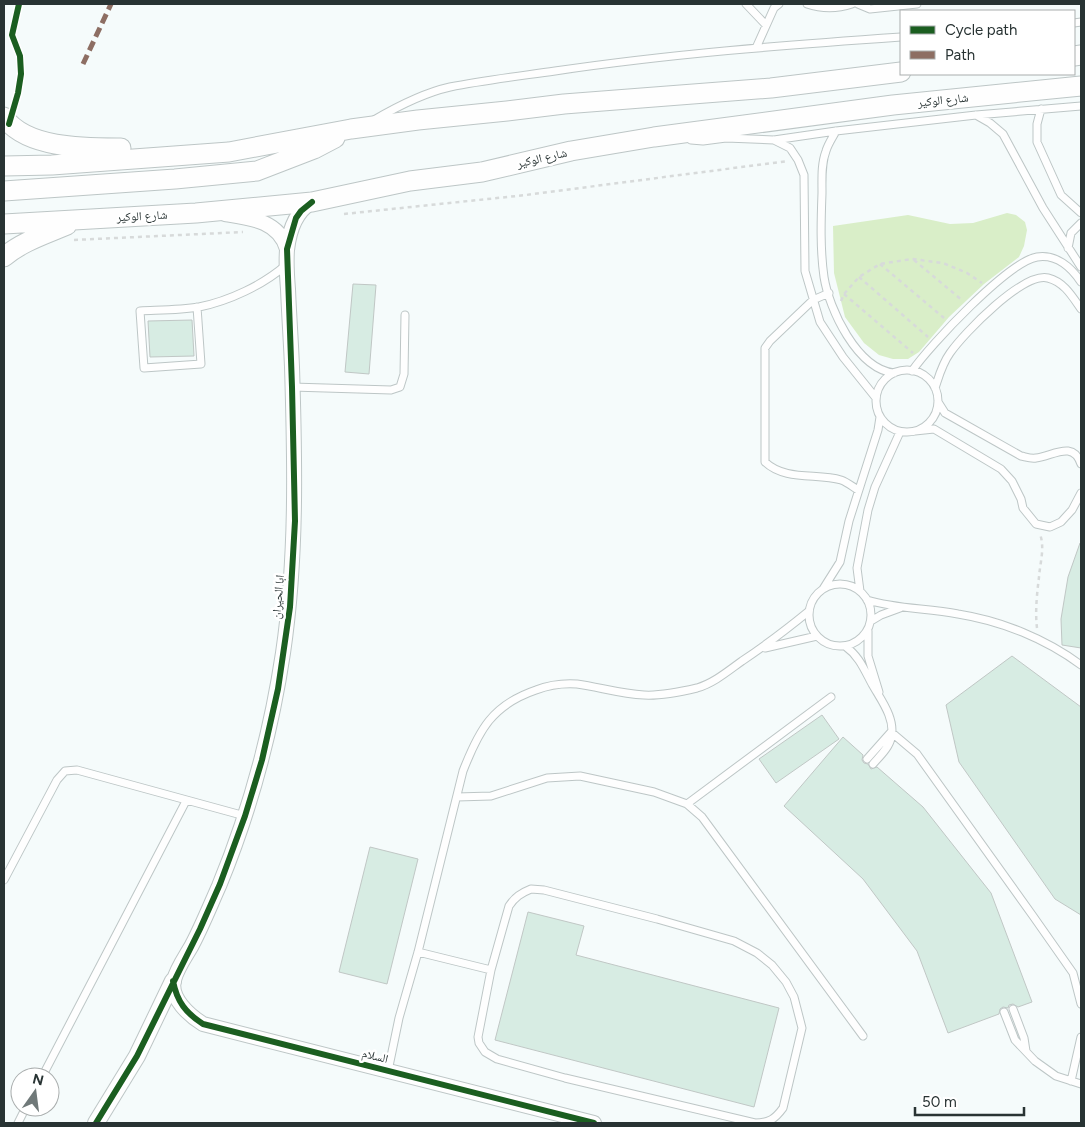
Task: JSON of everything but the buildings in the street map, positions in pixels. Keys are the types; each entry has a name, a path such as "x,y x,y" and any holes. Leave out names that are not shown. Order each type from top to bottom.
{"main road":[{"path":"4,166 229,152 357,128 564,104 771,88 900,72"},
{"name":"شارع الوكير","path":"4,224 196,213 312,202 410,181 482,172 571,151 654,136 893,105 1081,86"},
{"path":"4,117 9,124 39,141 84,148 158,148 189,154"},
{"path":"4,190 175,179 257,171 314,149 357,128"},
{"path":"4,257 10,251 30,241 85,219"}],"street":[{"name":"ابا الحيران","path":"173,981 212,902 245,816 262,760 276,698 290,606 295,521 287,250 296,218 312,202"},
{"path":"196,213 226,214 259,221 277,231 284,241 287,250"},
{"path":"96,1123 137,1056 173,981"},
{"name":"السلام","path":"173,981 176,995 182,1007 203,1024 388,1071 567,1120 594,1123"}],"lane":[{"path":"746,4 766,26"},
{"path":"756,48 774,8 779,4"},
{"path":"807,4 829,8 852,4"},
{"path":"858,4 870,9 917,4"},
{"path":"357,128 399,105 450,87 614,62 756,48 900,37"},
{"path":"654,136 703,141 726,138 774,140 976,115 1081,106"},
{"path":"1041,109 1036,124 1037,142 1061,195 1081,213"},
{"path":"976,115 990,123 1003,134 1043,208 1081,266"},
{"path":"836,131 825,152 823,164 821,212 824,277 843,330 864,358 884,372 894,373"},
{"path":"774,140 790,148 798,160 804,175 805,271 820,322 833,344 876,398"},
{"path":"1069,249 1071,233 1081,223"},
{"path":"912,371 935,343 989,288 1012,269 1035,257 1048,257 1062,262 1081,282"},
{"path":"197,307 201,364 144,368 140,311 197,307 251,289 287,265"},
{"path":"935,388 942,367 960,341 1000,301 1024,284 1037,278 1047,278 1058,282 1069,291 1081,309"},
{"path":"829,293 813,300 770,341 766,348 765,462 769,466 783,472 842,480 858,490"},
{"path":"292,388 391,390 400,386 404,374 405,315"},
{"path":"1081,464 1079,458 1071,452 1063,450 1035,458 1020,456 945,413 938,402 935,388 930,380 922,374 903,370 885,379 878,388 876,408 885,424 900,432 934,429 1000,469 1012,481 1027,516 1036,524 1050,527 1061,522 1072,510 1081,493"},
{"path":"915,431 932,421 938,402"},
{"path":"821,591 830,586 841,584 851,586 860,591 868,600 871,610 871,621 868,630 862,638 845,646 834,646 825,642 812,629 809,611 813,600 840,562 849,521 878,430 880,417"},
{"path":"860,591 857,568 868,510 875,487 900,432"},
{"path":"868,600 902,607 960,614 996,623 1039,639 1068,655 1081,665"},
{"path":"871,621 886,612 902,607"},
{"path":"388,1071 399,1018 418,952 463,771 485,725 501,707 523,694 551,685 574,684 646,695 700,687 722,676 762,649 809,611"},
{"path":"868,630 868,656 880,695"},
{"path":"762,649 817,636"},
{"path":"845,646 857,657 880,695 889,717 892,736 889,745 873,764"},
{"path":"687,804 831,697"},
{"path":"867,759 891,732"},
{"path":"891,732 917,754 1033,916 1073,974 1081,1004"},
{"path":"4,880 57,780 65,771 77,770 245,816"},
{"path":"457,798 491,796 547,778 580,776 654,792 687,804 702,817 863,1036"},
{"path":"47,1067 186,801"},
{"path":"531,889 544,890 657,918 734,941 758,953 772,965 786,982 794,997 799,1013 802,1028 783,1108 771,1120 764,1123 755,1123 565,1078 497,1059 485,1052 479,1043 478,1037 491,970 510,906 514,899 531,889"},
{"path":"418,952 491,970"},
{"path":"1013,1009 1024,1038 1026,1052"},
{"path":"1004,1012 1016,1040 1044,1070 1081,1084"},
{"path":"1071,1081 1081,1037"}],"path":[{"path":"336,214 526,194 798,160"},
{"path":"67,241 90,238 248,232"},
{"path":"912,259 970,308"},
{"path":"836,313 844,294 859,278 880,264 912,259 943,263 967,273 989,288"},
{"path":"880,264 953,325"},
{"path":"859,278 935,343"},
{"path":"844,294 920,359"},
{"path":"1036,524 1043,542 1036,618 1039,639"}],"green space":[{"path":"1007,213 1016,215 1025,222 1027,230 1024,246 1019,257 984,284 949,317 919,352 908,359 893,359 879,355 864,343 845,317 834,273 833,226 908,215 950,224 973,223"}],"marked path":[{"path":"83,64 111,4"}],"cycle path":[{"path":"9,124 18,93 21,74 20,56 12,35 19,4"},
{"path":"96,1123 137,1056 200,929 220,884 245,816 262,760 278,689 290,607 295,521 287,249 296,218 312,202"},
{"path":"173,981 183,1006 203,1024 594,1123"}]}
